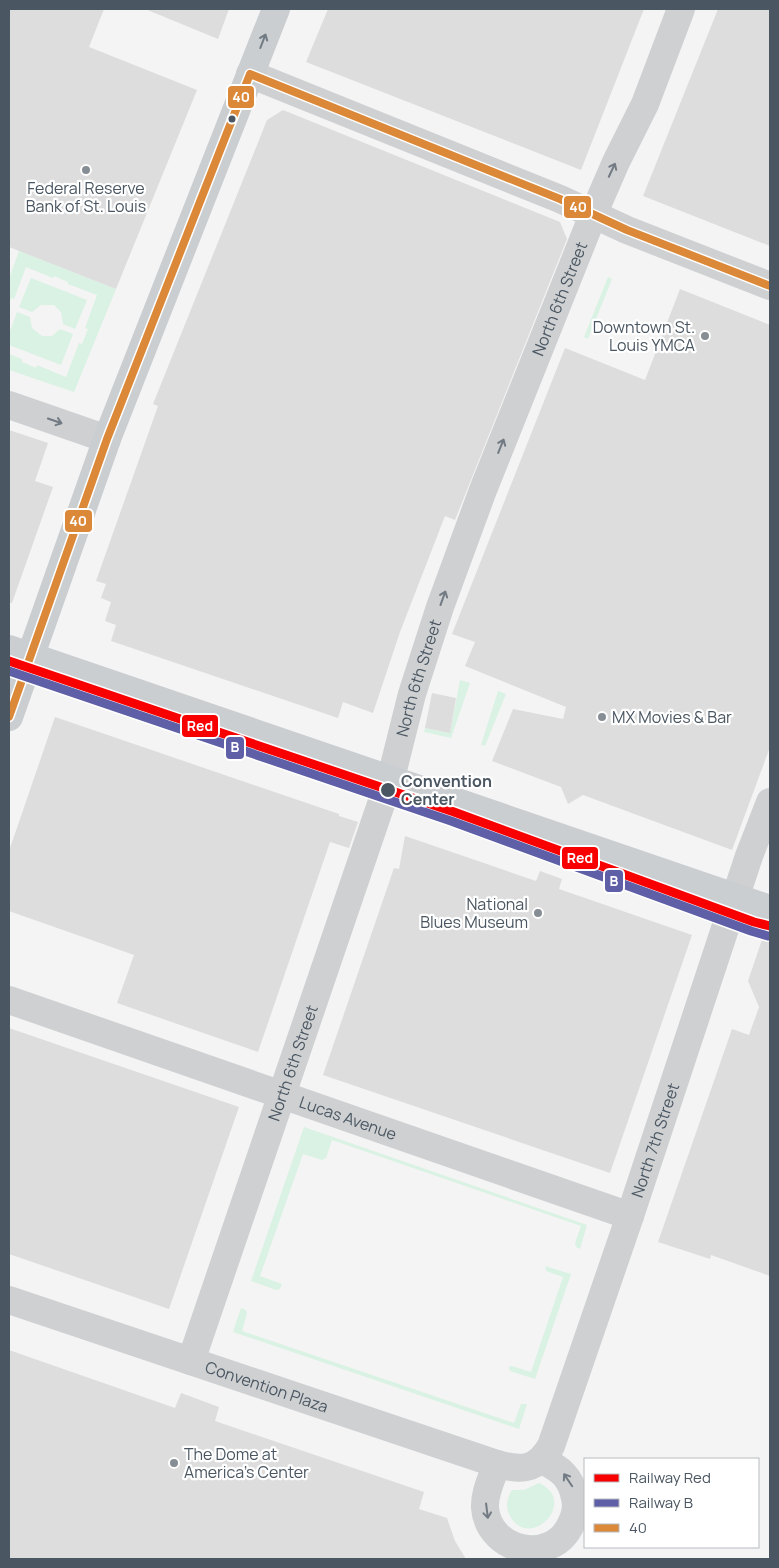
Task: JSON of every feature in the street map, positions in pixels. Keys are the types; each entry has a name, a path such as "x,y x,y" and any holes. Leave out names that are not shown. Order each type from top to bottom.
{"main road":[{"path":"9,717 19,652 107,439 276,9"},
{"path":"19,652 770,908"}],"street":[{"name":"North 6th Street","path":"191,1361 389,778 424,653 462,543 593,214 645,104 681,9"},
{"path":"250,74 551,196 627,230 770,286"},
{"path":"9,406 107,439"},
{"name":"North 7th Street","path":"534,1464 551,1446 736,897 770,802"},
{"name":"Lucas Avenue","path":"9,1000 630,1216"},
{"name":"Convention Plaza","path":"9,1300 497,1464 518,1468 534,1464"},
{"path":"497,1464 486,1494 485,1508 488,1521 495,1533 506,1542 518,1548 532,1550 546,1547 559,1540 569,1529 575,1516 576,1501 573,1487 566,1475 557,1468 534,1464"}],"green space":[{"path":"19,251 116,289 74,392 9,370 9,354 22,359 22,362 36,368 37,365 66,377 79,343 82,344 88,329 85,328 97,295 68,284 68,282 54,276 53,278 26,267 14,299 11,298 9,305 9,279"},
{"path":"608,277 612,279 588,339 584,337"},
{"path":"31,278 87,300 75,329 63,324 61,312 54,305 41,305 32,312 19,307"},
{"path":"17,312 30,317 32,328 42,336 52,336 60,329 73,334 61,365 9,345 9,334"},
{"path":"460,680 470,683 451,738 424,732 425,728 450,733"},
{"path":"498,691 506,694 485,746 481,745"},
{"path":"304,1127 587,1225 580,1249 576,1247 575,1243 581,1226 332,1140 326,1158 322,1160 303,1154 260,1276 282,1284 280,1289 276,1290 251,1281"},
{"path":"545,1266 571,1274 535,1379 510,1371 509,1368 512,1366 531,1372 563,1277 546,1271"},
{"path":"241,1308 246,1310 247,1314 242,1331 514,1423 521,1404 527,1404 519,1429 233,1332"},
{"path":"539,1483 550,1491 554,1501 553,1511 547,1520 539,1526 529,1529 519,1526 510,1516 508,1509 507,1503 510,1493 512,1490 524,1490"}],"building":[{"name":"Federal Reserve Bank of St. Louis","path":"9,9 104,9 89,47 197,90 116,289 9,247"},
{"path":"145,9 229,9 218,39"},
{"path":"328,9 644,9 581,170 306,62"},
{"path":"718,9 770,9 770,246 643,196"},
{"path":"283,110 560,222 567,239 455,520 445,516 400,632 373,713 343,702 338,718 111,641 116,625 105,621 111,602 101,598 106,584 96,581 158,406 153,404 267,120"},
{"path":"680,289 770,325 770,747 732,850 583,795 568,804 561,787 492,761 513,709 563,719 566,707 465,666 475,642 452,634 565,348 645,380"},
{"path":"9,430 48,443 35,481 53,487 12,603 9,603"},
{"path":"432,693 456,698 450,733 425,728"},
{"path":"55,717 358,822 349,848 330,842 258,1052 117,1003 134,955 9,911 9,851"},
{"path":"405,836 536,881 540,871 562,879 559,889 692,935 610,1173 323,1075 394,868 399,869"},
{"path":"767,925 770,926 770,1276 711,1255 710,1259 658,1242 732,1029 749,1035 759,1007 748,981"},
{"path":"9,1028 239,1107 169,1309 9,1254"},
{"name":"The Dome at America's Center","path":"9,1350 175,1408 181,1393 219,1407 215,1421 424,1492 419,1509 447,1518 455,1541 466,1559 9,1559"}],"rail line":[{"name":"Red","path":"9,661 454,812 754,922 770,926"},
{"name":"B","path":"9,671 451,821 768,936"}],"transit line":[{"name":"40","path":"9,717 107,439 250,74 560,199 627,230 770,286"}],"place":[{"name":"Federal Reserve Bank of St. Louis","path":"86,170"},
{"name":"Downtown St. Louis YMCA","path":"705,336"},
{"name":"MX Movies & Bar","path":"602,717"},
{"name":"Convention Center","path":"388,790"},
{"name":"National Blues Museum","path":"538,913"},
{"name":"The Dome at America's Center","path":"174,1463"}]}
